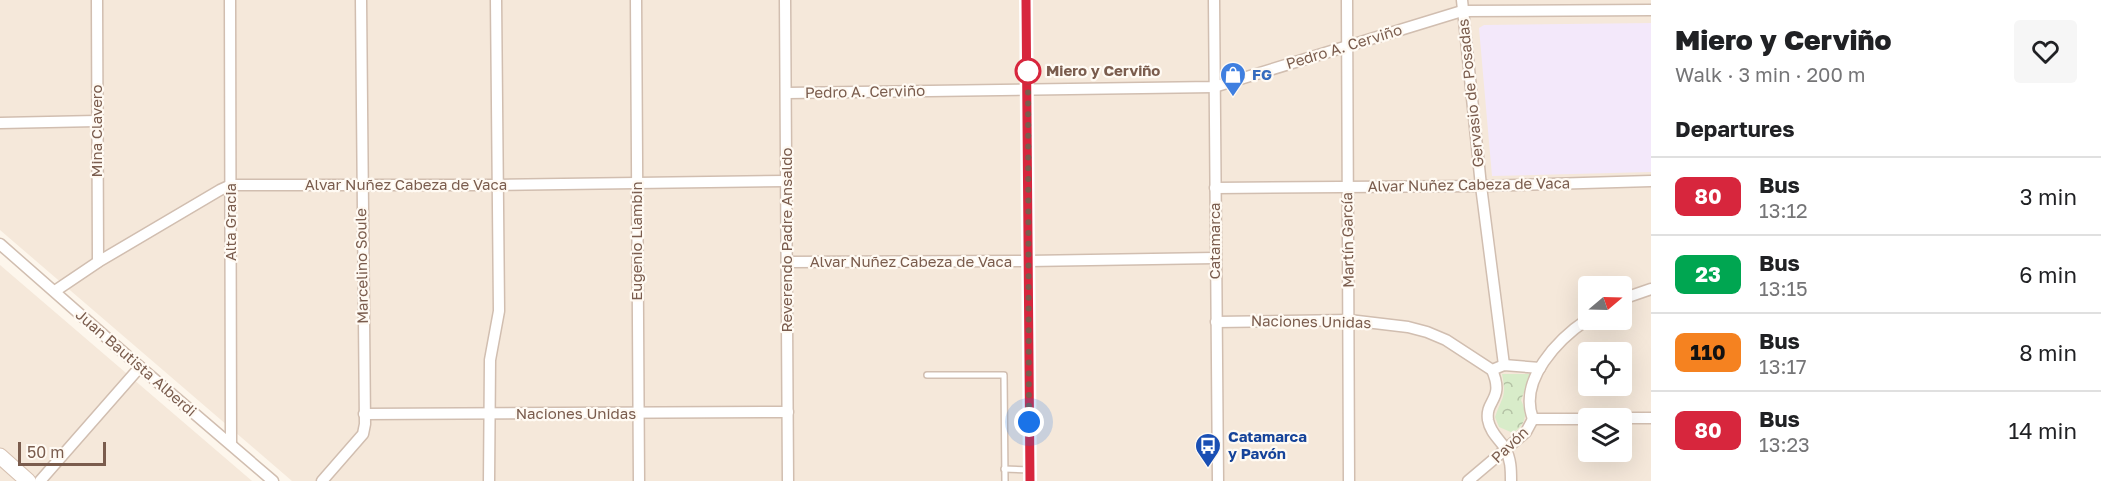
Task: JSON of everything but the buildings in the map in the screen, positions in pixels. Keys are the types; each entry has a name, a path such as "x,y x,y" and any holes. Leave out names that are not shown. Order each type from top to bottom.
{"street":[{"name":"Mina Clavero","path":"97,0 98,262"},
{"name":"Alta Gracia","path":"230,0 231,444"},
{"name":"Marcelino Soule","path":"322,481 363,434 361,0"},
{"path":"489,481 490,360 499,311 496,0"},
{"name":"Eugenio Llambin","path":"636,0 639,481"},
{"name":"Reverendo Padre Ansaldo","path":"785,0 788,481"},
{"path":"1026,0 1030,476"},
{"name":"Catamarca","path":"1214,0 1218,481"},
{"name":"Martín García","path":"1347,0 1349,481"},
{"name":"Pedro A. Cerviño","path":"787,93 1214,87 1347,46 1462,5 1651,10"},
{"name":"Gervasio de Posadas","path":"1462,5 1481,186 1504,364"},
{"path":"0,123 97,121"},
{"name":"Alvar Nuñez Cabeza de Vaca","path":"55,291 98,262 231,185 497,185 786,181"},
{"name":"Alvar Nuñez Cabeza de Vaca","path":"1215,188 1481,186 1651,181"},
{"name":"Juan Bautista Alberdi","path":"0,244 273,481"},
{"name":"Alvar Nuñez Cabeza de Vaca","path":"787,262 1215,258"},
{"path":"1632,296 1651,290"},
{"name":"Naciones Unidas","path":"1216,322 1349,320 1381,323 1427,332 1446,340 1492,370"},
{"path":"1533,419 1528,402 1540,368 1561,341 1578,327"},
{"path":"1511,481 1511,464 1506,450 1491,430 1488,421 1488,411 1497,391 1496,379 1492,370 1504,364 1540,368"},
{"path":"40,481 140,367"},
{"name":"Naciones Unidas","path":"364,414 788,412"},
{"name":"Pavón","path":"1468,481 1526,432 1533,419 1578,418"},
{"name":"Pavón","path":"1632,418 1651,418"},
{"path":"0,456 28,481"}],"lane":[{"path":"927,375 1004,375 1005,481"},
{"path":"1004,469 1030,476"}],"shaded area":[{"path":"0,0 1651,0 1651,481 292,481 0,230"},
{"path":"1651,23 1651,172 1492,176 1479,28 1484,25"},
{"path":"0,265 252,481 0,481"}],"green space":[{"path":"1502,374 1531,374 1521,400 1525,410 1523,423 1513,433 1499,427 1495,417 1504,393"}],"bus line":[{"name":"80","path":"1026,0 1030,481"}],"place":[{"name":"Miero y Cerviño","path":"1028,71"},
{"name":"FG","path":"1233,98"},
{"name":"Catamarca y Pavón","path":"1208,469"}],"route":[{"path":"1028,71 1029,422"}]}
